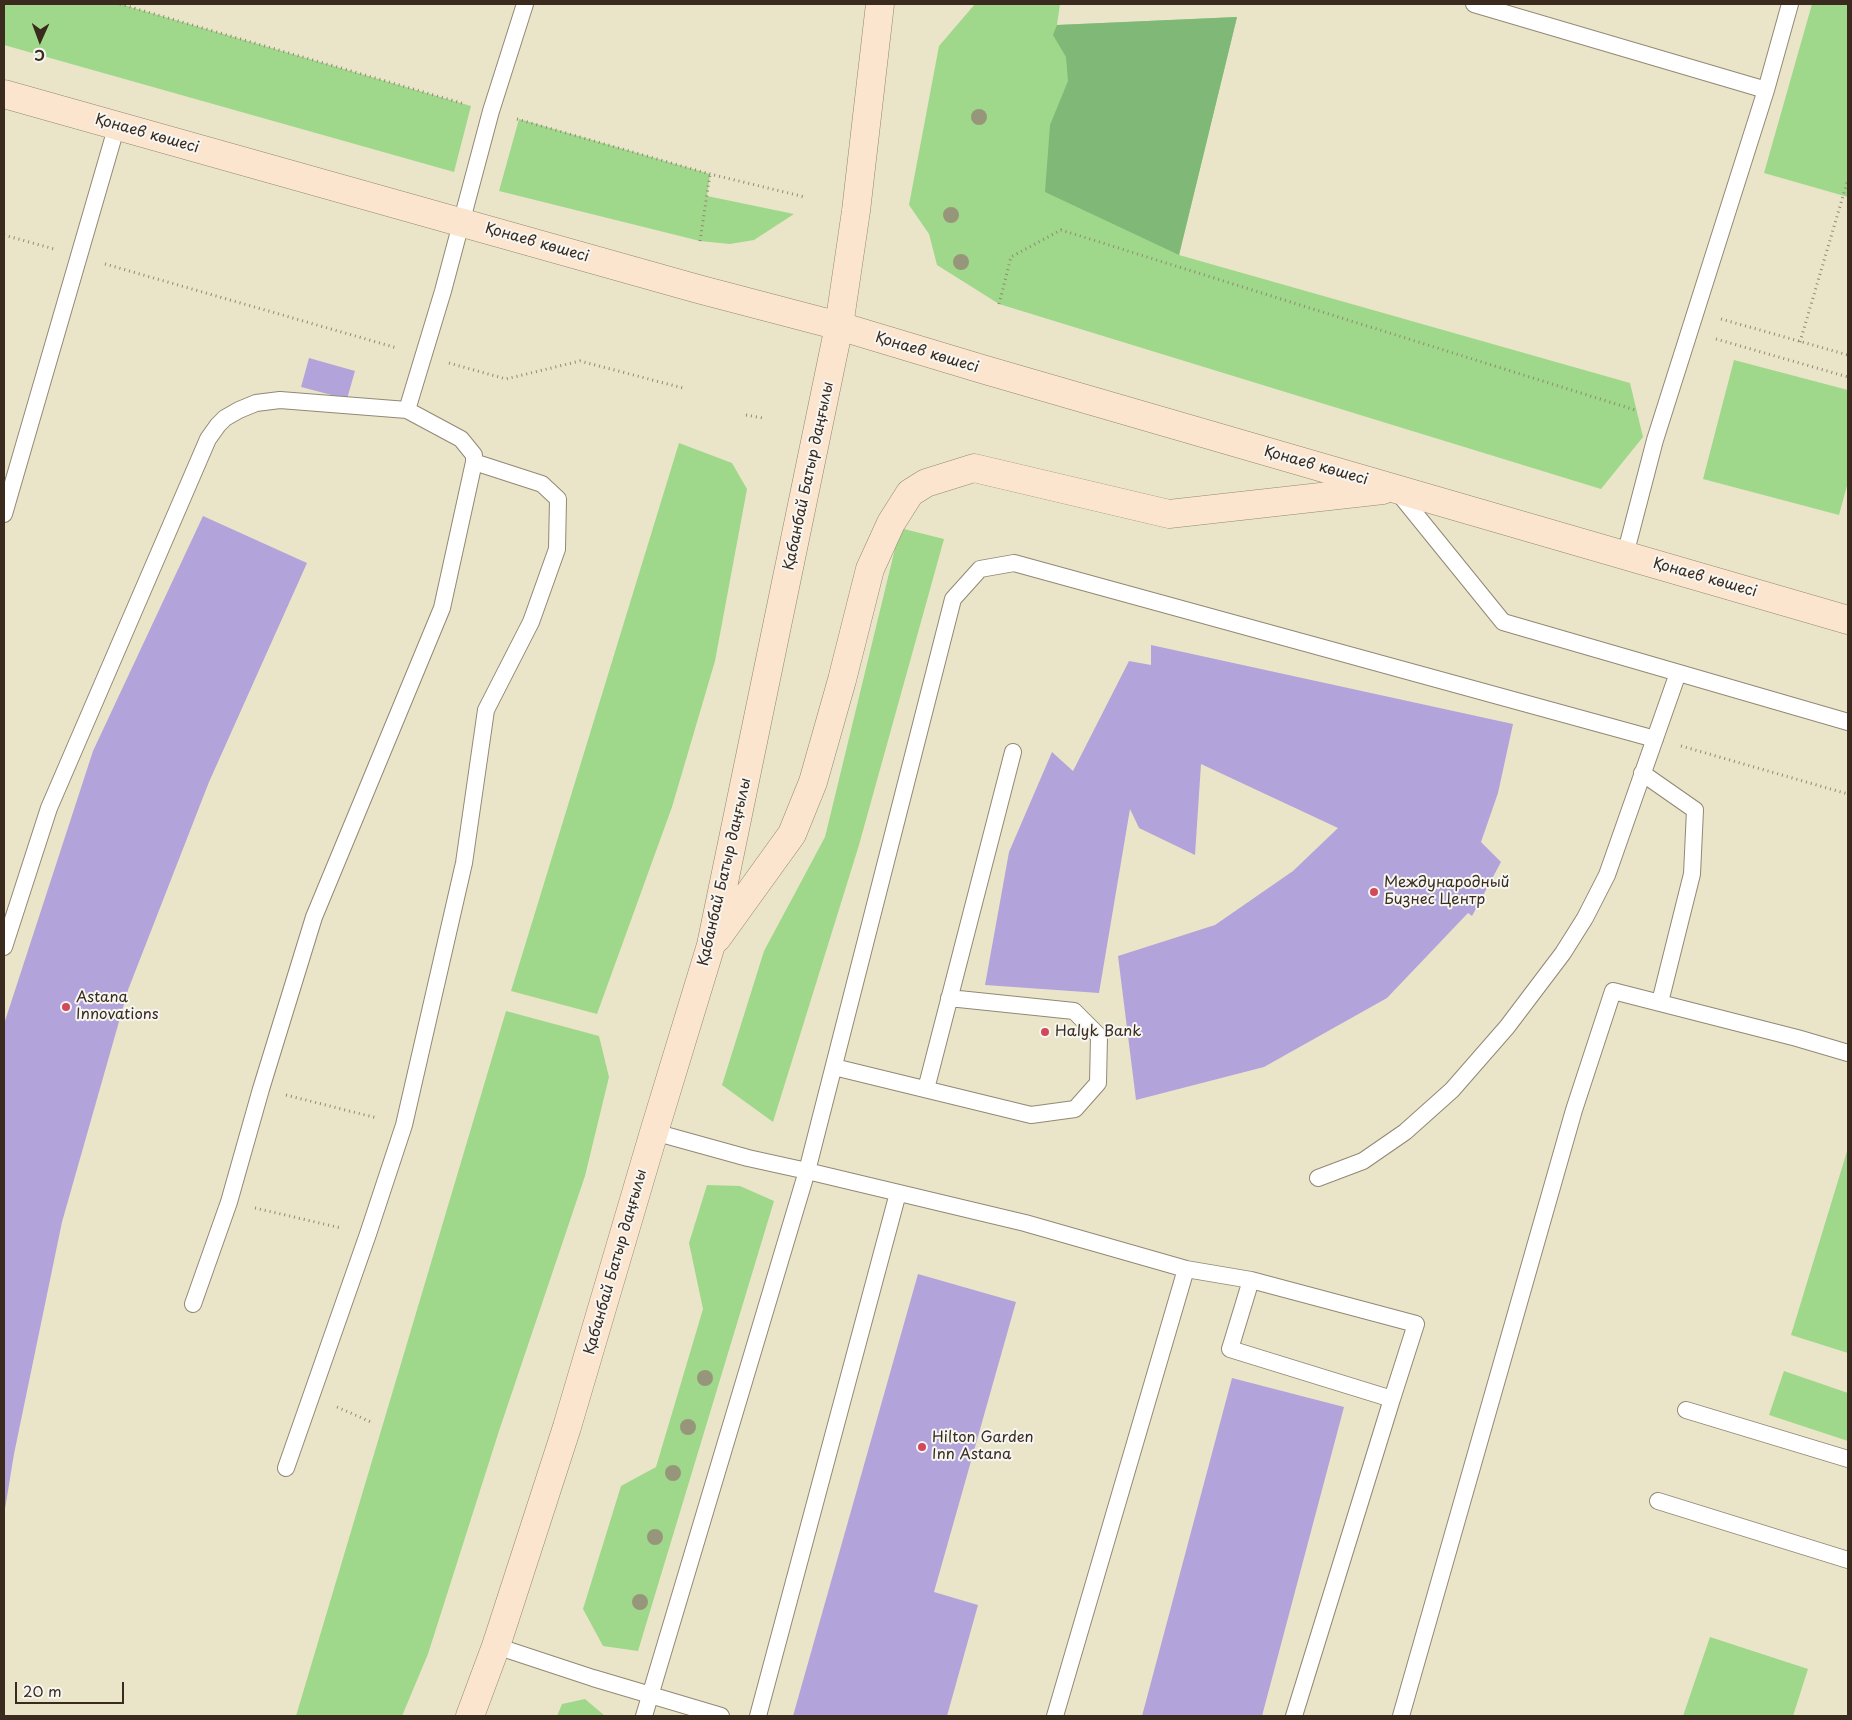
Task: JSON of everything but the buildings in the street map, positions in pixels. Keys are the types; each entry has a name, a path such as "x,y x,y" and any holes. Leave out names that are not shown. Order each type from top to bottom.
{"main road":[{"name":"Қабанбай Батыр даңғылы","path":"470,1716 496,1646 567,1427 711,945 839,326 856,210 880,4"},
{"name":"Қонаев көшесі","path":"4,94 698,289 839,326 1848,620"},
{"path":"711,945 792,834 815,773 842,680 870,569 891,523 910,493 926,483 974,468 1169,514 1395,488"}],"lane":[{"path":"408,410 462,222 491,111 525,4"},
{"path":"1474,4 1766,90"},
{"path":"1625,555 1662,418 1766,90 1790,4"},
{"path":"4,514 117,125"},
{"path":"4,946 49,808 208,439 218,425 225,418 256,403 280,400 408,410 461,439 474,455 474,462 442,608 314,917 261,1089 229,1202 193,1304"},
{"path":"286,1468 404,1125 464,863 486,710 531,622 557,549 558,498 542,484 474,462"},
{"path":"1395,488 1502,622 1848,722"},
{"path":"644,1716 807,1171 954,599 980,569 1014,563 1655,739"},
{"path":"1318,1178 1363,1161 1405,1132 1452,1090 1507,1027 1563,952 1585,918 1607,875 1678,673"},
{"path":"926,1089 1013,752"},
{"path":"1642,773 1695,810 1692,874 1660,1002"},
{"path":"1401,1716 1574,1110 1613,990 1848,1053"},
{"path":"834,1067 1031,1115 1075,1109 1098,1083 1099,1036 1074,1011 949,998"},
{"path":"654,1132 748,1158 1025,1223 1186,1269 1251,1280 1416,1324 1294,1716"},
{"path":"758,1716 898,1192"},
{"path":"1055,1716 1186,1269"},
{"path":"1251,1280 1230,1349 1392,1399"},
{"path":"1686,1410 1848,1459"},
{"path":"1658,1500 1848,1560"},
{"path":"496,1646 721,1716"}],"path":[{"path":"120,4 710,174 805,197"},
{"path":"700,241 710,174"},
{"path":"1800,342 1848,179"},
{"path":"999,304 1011,257 1061,230 1662,418"},
{"path":"4,235 506,379 580,361 683,388"},
{"path":"1695,314 1848,355"},
{"path":"1716,339 1848,377"},
{"path":"746,415 763,418"},
{"path":"1655,739 1848,794"},
{"path":"261,1089 404,1125"},
{"path":"229,1202 368,1234"},
{"path":"312,1397 350,1411 371,1422"}],"green space":[{"path":"4,4 120,4 471,106 454,172 4,45"},
{"path":"975,4 1060,4 1057,25 1237,17 1179,255 1630,383 1643,437 1601,489 999,304 937,265 929,234 909,205 939,46"},
{"path":"1812,4 1848,4 1848,197 1764,173"},
{"path":"1237,17 1179,255 1045,192 1050,125 1068,81 1066,57 1053,35 1057,25"},
{"path":"519,119 710,174 707,196 794,214 754,240 730,244 700,241 499,191"},
{"path":"1734,360 1848,390 1848,482 1839,515 1703,479"},
{"path":"679,443 732,463 747,489 715,661 672,807 597,1014 511,991"},
{"path":"900,528 944,539 859,845 773,1122 722,1085 764,951 825,837"},
{"path":"506,1011 599,1036 609,1077 585,1176 499,1431 428,1654 402,1716 296,1716"},
{"path":"1848,1148 1848,1353 1791,1335"},
{"path":"707,1185 740,1186 774,1201 638,1651 603,1646 583,1609 621,1486 656,1467 703,1309 689,1243"},
{"path":"1784,1371 1848,1393 1848,1441 1769,1415"},
{"path":"1710,1637 1808,1669 1793,1716 1683,1716"},
{"path":"585,1699 605,1716 557,1716 562,1704"}],"place":[{"name":"Международный Бизнес Центр","path":"1374,892"},
{"name":"Astana Innovations","path":"66,1007"},
{"name":"Halyk Bank","path":"1045,1032"},
{"name":"Hilton Garden Inn Astana","path":"922,1447"}]}
